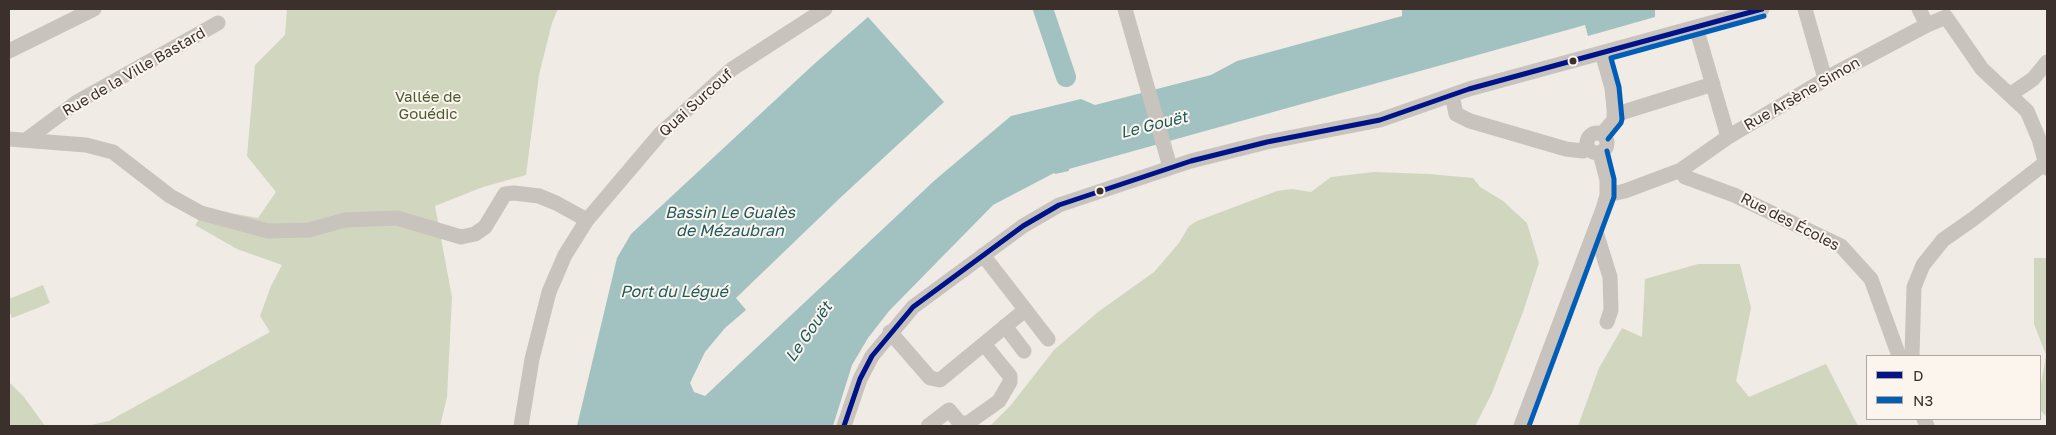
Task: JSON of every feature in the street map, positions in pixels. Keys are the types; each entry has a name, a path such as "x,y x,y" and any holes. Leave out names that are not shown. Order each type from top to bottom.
{"street":[{"path":"9,52 94,9"},
{"name":"Quai Surcouf","path":"522,426 532,359 549,292 565,255 587,220 660,134 732,69 825,9"},
{"path":"1125,9 1170,167"},
{"path":"844,426 860,379 872,356 890,332 913,307 1022,226 1059,205 1170,167 1259,144 1380,120 1452,95 1762,9"},
{"path":"1805,9 1825,79"},
{"path":"1919,9 1927,25"},
{"name":"Rue Arsène Simon","path":"1607,195 1625,191 1681,170 1728,137 1825,79 1927,25 1946,17 1982,69 2011,94"},
{"name":"Rue de la Ville Bastard","path":"26,140 77,102 218,22"},
{"path":"1696,27 1728,137"},
{"path":"1452,95 1456,114 1470,121 1566,149 1594,150 1607,146 1607,139 1602,134 1615,119 1612,88 1602,53"},
{"path":"1912,355 1914,287 1923,265 1943,240 2046,166 2039,139 2027,111 2011,94 2033,79 2047,62"},
{"path":"1614,115 1713,84"},
{"path":"9,139 86,145 113,152 170,196 201,213 268,231 309,230 344,220 397,218 462,237 476,234 484,227 505,194 522,193 539,196 556,203 587,220"},
{"path":"1521,426 1596,232 1607,195 1606,180 1594,150"},
{"name":"Rue des Écoles","path":"1681,170 1685,177 1693,181 1734,195 1841,246 1871,279 1899,355"},
{"path":"1596,232 1610,277 1611,310 1607,322"},
{"path":"983,255 1048,339"},
{"path":"890,332 930,378 940,380 1026,310"},
{"path":"1005,326 1024,351"},
{"path":"928,426 949,410 960,423 968,423 999,401 1010,382 1010,376 984,344"}],"green space":[{"name":"Vallée de Gouédic","path":"287,9 558,9 552,23 539,75 526,175 483,187 435,206 452,297 447,397 440,426 86,426 109,421 270,332 260,316 271,286 282,265 237,249 195,225 207,209 258,218 276,192 247,156 255,65 285,35"},
{"path":"1374,172 1473,178 1480,187 1503,201 1527,223 1539,263 1523,312 1492,393 1475,426 990,426 1011,405 1054,350 1098,312 1154,272 1179,243 1189,226 1197,221 1277,191 1292,189 1311,192 1331,177"},
{"path":"2034,258 2047,258 2047,417 2041,411 2041,384 2046,355 2034,324"},
{"path":"1698,264 1740,264 1751,308 1736,381 1749,397 1826,364 1858,426 1578,426 1599,368 1622,328 1642,337 1645,279"},
{"path":"43,285 50,303 12,318 9,310 9,299"},
{"path":"9,382 24,397 45,426 9,426"}],"water":[{"name":"Port du Légué","path":"1402,9 1655,9 1655,17 1588,36 1585,25 1069,169 1069,171 1054,173 993,205 889,311 868,338 852,365 833,426 577,426 617,258 631,234 813,65 868,17 944,102 736,298 746,310 725,328 705,352 690,383 694,392 705,396 935,180 1011,116 1081,99 1095,105 1211,75 1237,61 1402,16"}],"waterway":[{"path":"1043,9 1066,77"}],"transit line":[{"name":"D","path":"844,426 860,379 872,356 913,307 1023,226 1059,205 1191,161 1267,142 1380,120 1469,89 1762,9"},
{"name":"N3","path":"1608,139 1622,119 1619,87 1611,58 1764,16"},
{"name":"N3","path":"1529,426 1614,197 1614,179 1607,151"}],"water label":[{"name":"Le Gouët","path":"1154,125"},
{"name":"Bassin Le Gualès de Mézaubran","path":"730,222"},
{"name":"Le Gouët","path":"809,332"}]}
